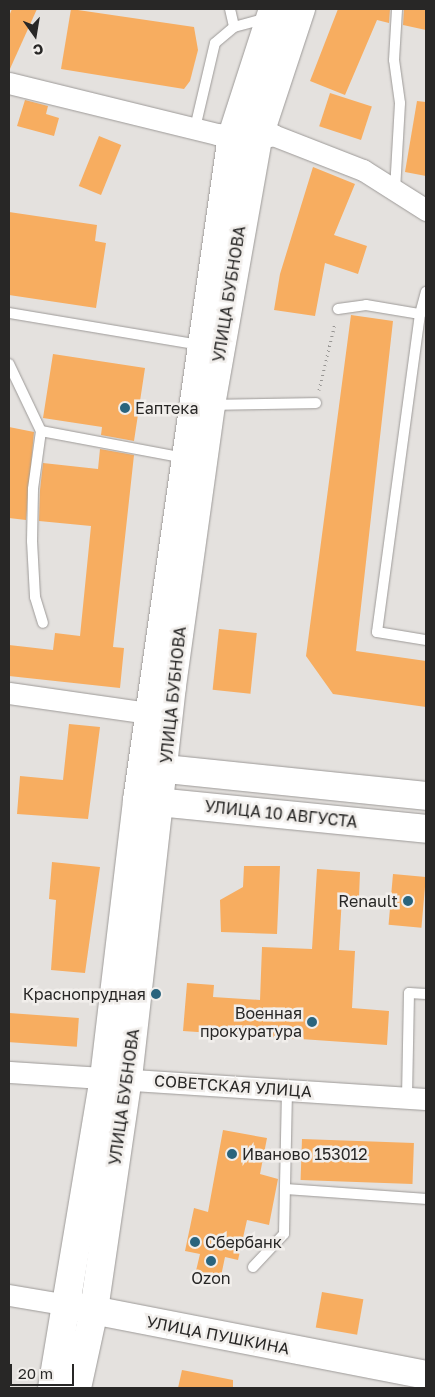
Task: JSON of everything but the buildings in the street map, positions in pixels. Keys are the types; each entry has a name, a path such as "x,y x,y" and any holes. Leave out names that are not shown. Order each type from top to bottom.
{"main road":[{"name":"УЛИЦА БУБНОВА","path":"77,1388 81,1308 116,1078 152,767 172,686 211,405 245,137 301,9"},
{"name":"УЛИЦА БУБНОВА","path":"152,767 148,713 200,345 271,13"},
{"name":"УЛИЦА 10 АВГУСТА","path":"152,767 426,796"},
{"name":"УЛИЦА 10 АВГУСТА","path":"149,801 426,829"},
{"name":"УЛИЦА БУБНОВА","path":"52,1388 81,1308"},
{"name":"УЛИЦА ПУШКИНА","path":"81,1308 426,1375"}],"street":[{"path":"9,83 195,128 245,137 273,135 363,170 426,210"},
{"path":"9,693 148,713"},
{"name":"СОВЕТСКАЯ УЛИЦА","path":"9,1072 417,1098"},
{"name":"УЛИЦА ПУШКИНА","path":"9,1295 81,1308"}],"lane":[{"path":"230,9 234,26"},
{"path":"395,190 400,102 394,60 397,9"},
{"path":"195,128 215,43 234,26 271,13"},
{"path":"426,292 420,314 377,632 426,640"},
{"path":"338,309 366,305 420,314"},
{"path":"9,313 200,345"},
{"path":"9,364 41,431 33,489 32,541 36,597 43,623"},
{"path":"211,405 316,403"},
{"path":"41,431 185,458"},
{"path":"417,1098 409,993 426,994"},
{"path":"253,1267 284,1234 287,1189 287,1091"},
{"path":"287,1189 426,1199"}],"path":[{"path":"316,403 338,309"}],"place":[{"name":"Еаптека","path":"125,408"},
{"name":"Renault","path":"408,901"},
{"name":"Краснопрудная","path":"156,994"},
{"name":"Военная прокуратура","path":"312,1022"},
{"name":"Иваново 153012","path":"232,1154"},
{"name":"Сбербанк","path":"195,1242"},
{"name":"Ozon","path":"211,1261"}]}
